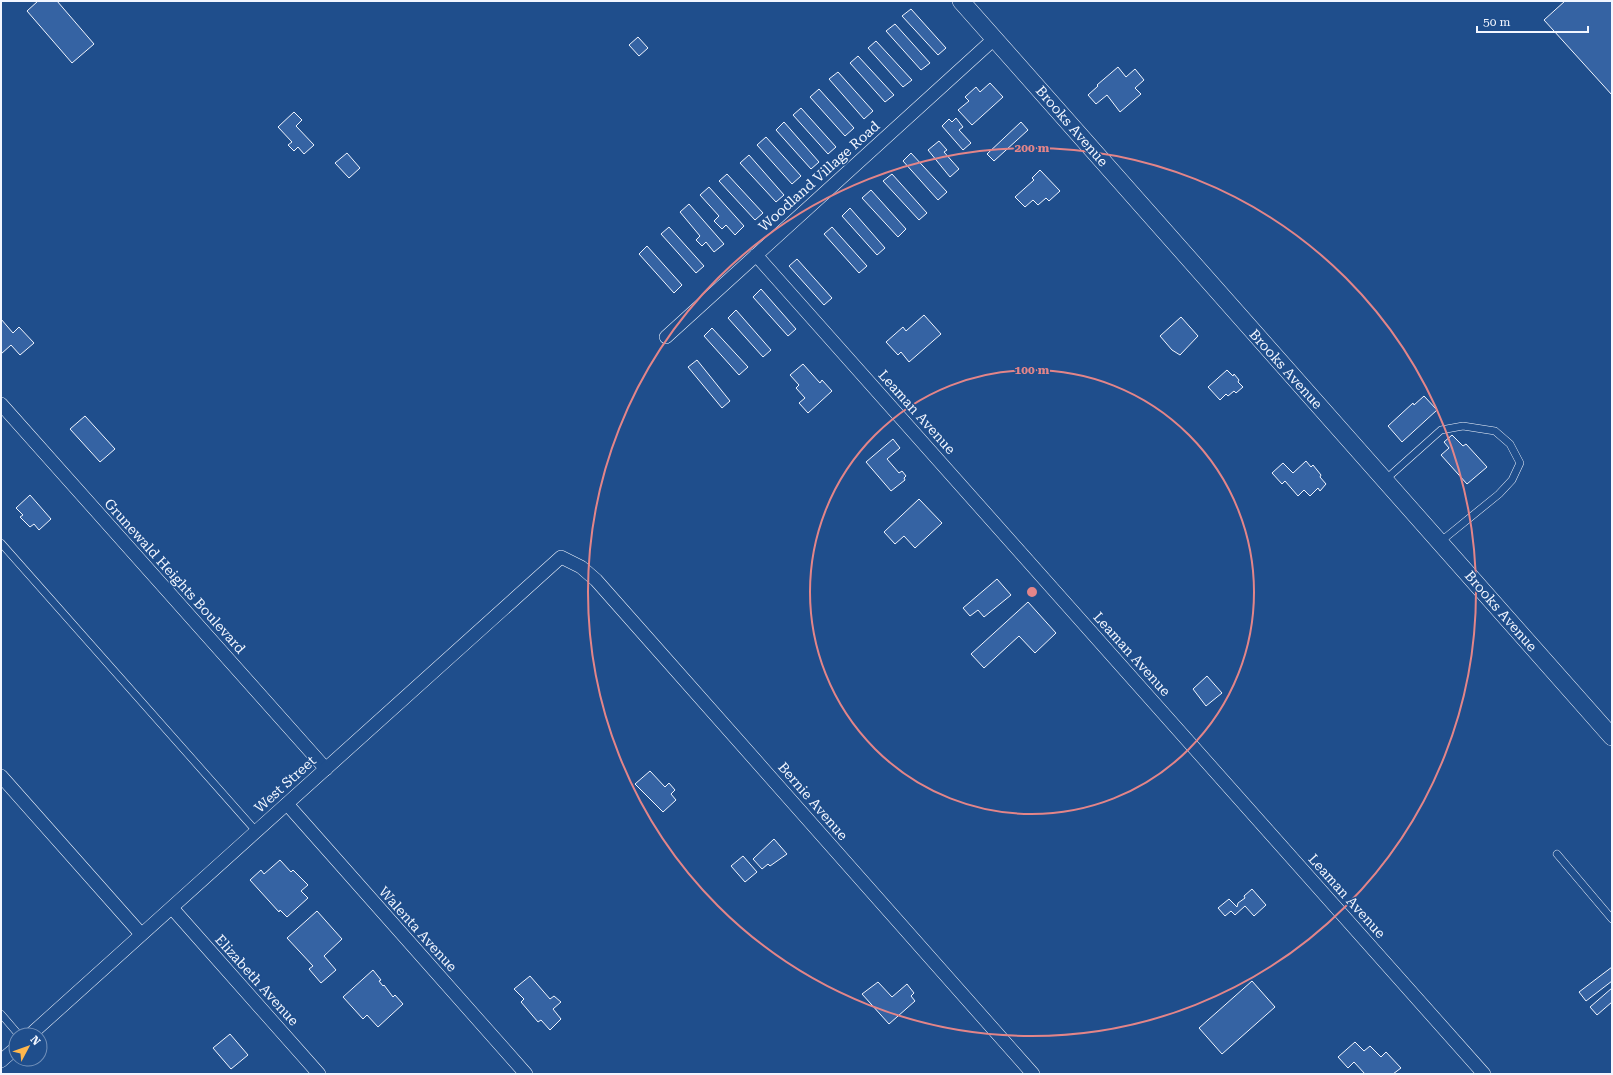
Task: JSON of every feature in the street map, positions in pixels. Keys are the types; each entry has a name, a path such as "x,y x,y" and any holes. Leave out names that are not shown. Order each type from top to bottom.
{"street":[{"name":"Brooks Avenue","path":"961,1 1612,737"},
{"name":"Woodland Village Road","path":"666,337 994,39"},
{"name":"Leaman Avenue","path":"756,255 1484,1074"},
{"name":"Grunewald Heights Boulevard","path":"1,404 326,769"},
{"name":"West Street","path":"39,1027 561,557"},
{"name":"Bernie Avenue","path":"561,557 581,567 596,580 1033,1074"},
{"path":"1,776 141,934"},
{"name":"Walenta Avenue","path":"287,804 526,1074"},
{"name":"Elizabeth Avenue","path":"172,908 319,1074"}],"lane":[{"path":"1385,480 1441,430 1462,426 1478,427 1495,431 1510,444 1520,463 1512,480 1500,494 1440,542"},
{"path":"1,543 256,831"},
{"path":"1557,854 1612,919"},
{"path":"1,1014 12,1027"}],"building":[{"path":"38,1 57,1 94,44 72,63 27,11"},
{"path":"1565,1 1612,1 1612,95 1544,20"},
{"path":"911,9 946,48 938,55 902,16"},
{"path":"895,24 930,63 921,70 886,31"},
{"path":"638,37 648,48 639,56 629,45"},
{"path":"876,41 912,80 903,87 868,48"},
{"path":"858,56 894,95 885,102 850,63"},
{"path":"1118,67 1126,77 1135,69 1144,80 1135,88 1141,94 1120,112 1107,95 1096,104 1088,95"},
{"path":"838,72 873,111 864,119 829,79"},
{"path":"990,83 1003,97 972,125 958,110 969,101 965,97 976,87 980,92"},
{"path":"819,89 854,128 845,136 810,97"},
{"path":"801,108 836,147 828,154 793,115"},
{"path":"294,112 302,120 296,126 314,145 304,154 298,147 294,151 288,145 292,142 278,127"},
{"path":"956,118 963,127 959,130 971,143 963,150 942,126 949,119 952,122"},
{"path":"784,122 819,162 811,169 776,130"},
{"path":"1021,122 1028,130 994,161 987,154"},
{"path":"766,137 801,176 792,184 757,145"},
{"path":"939,141 947,150 944,152 959,169 950,177 928,150"},
{"path":"347,153 360,168 349,178 335,163"},
{"path":"911,153 947,192 938,200 903,161"},
{"path":"749,155 784,195 776,202 740,163"},
{"path":"1040,170 1060,191 1049,201 1046,198 1038,205 1033,200 1025,207 1015,197 1034,180 1032,178"},
{"path":"727,174 763,213 755,220 719,181"},
{"path":"892,174 927,213 919,220 883,181"},
{"path":"709,187 744,226 735,235 726,225 722,229 714,221 719,216 700,195"},
{"path":"871,190 906,229 898,237 862,198"},
{"path":"689,204 724,244 714,252 706,242 702,246 696,240 700,236 680,212"},
{"path":"850,208 885,248 877,255 842,216"},
{"path":"669,227 704,266 696,273 661,234"},
{"path":"832,227 867,266 859,273 824,234"},
{"path":"647,246 682,285 674,293 639,254"},
{"path":"797,259 832,298 824,305 789,266"},
{"path":"761,289 796,329 788,336 753,297"},
{"path":"736,310 771,350 763,357 728,318"},
{"path":"924,315 941,334 909,362 901,352 898,355 886,342 903,327 906,331"},
{"path":"1181,317 1198,336 1180,355 1172,350 1160,336"},
{"path":"1,319 13,333 19,327 34,343 20,355 11,345 1,354"},
{"path":"712,328 748,367 739,375 704,336"},
{"path":"697,360 730,401 722,408 688,367"},
{"path":"803,364 820,383 822,380 832,391 808,413 799,403 805,398 796,388 799,385 790,375"},
{"path":"1227,370 1233,376 1234,374 1239,380 1238,382 1243,387 1236,393 1234,391 1228,396 1226,394 1220,400 1208,387"},
{"path":"1424,396 1437,410 1402,442 1388,426 1413,403 1414,405"},
{"path":"85,416 115,449 100,462 70,429"},
{"path":"1452,435 1463,446 1466,444 1487,467 1467,484 1441,455 1449,448 1444,442"},
{"path":"893,439 900,448 887,459 899,473 902,471 906,476 904,478 905,480 891,491 866,462"},
{"path":"1306,461 1311,467 1313,465 1326,484 1320,491 1318,488 1310,496 1304,490 1298,496 1285,481 1282,484 1272,473 1283,463 1293,473"},
{"path":"30,495 51,519 39,530 34,524 30,527 20,517 23,515 16,508"},
{"path":"919,499 942,523 915,548 904,536 895,544 884,532"},
{"path":"997,579 1011,595 984,617 978,610 970,616 963,608"},
{"path":"1028,602 1056,633 1035,653 1019,636 984,668 971,654"},
{"path":"1207,676 1222,693 1206,706 1193,689"},
{"path":"650,771 665,787 669,783 675,790 671,794 676,800 663,812 635,784"},
{"path":"774,839 787,854 770,866 768,864 762,869 753,859"},
{"path":"743,856 757,872 745,882 731,866"},
{"path":"280,860 291,872 293,870 308,885 301,891 308,898 287,917 280,910 279,912 250,880 261,870 264,874"},
{"path":"1252,889 1266,905 1254,916 1245,906 1235,915 1231,911 1225,916 1218,908 1229,899 1237,907 1238,903 1245,898 1244,896"},
{"path":"317,911 342,939 324,956 336,970 321,983 309,969 313,966 287,938"},
{"path":"1612,967 1612,981 1586,1001 1579,992"},
{"path":"373,970 381,980 379,981 383,986 384,985 393,997 395,995 403,1004 378,1027 367,1015 363,1019 343,997"},
{"path":"530,976 550,999 554,996 561,1002 553,1009 561,1019 550,1030 541,1020 538,1022 521,1002 524,999 514,989"},
{"path":"1252,981 1275,1007 1222,1054 1199,1028"},
{"path":"878,982 892,997 907,984 914,993 911,996 915,1001 889,1024 862,994"},
{"path":"1612,988 1612,1002 1597,1015 1590,1007"},
{"path":"230,1034 248,1055 231,1069 213,1048"},
{"path":"1355,1042 1364,1051 1370,1046 1381,1057 1386,1052 1401,1068 1393,1074 1365,1074 1354,1062 1348,1068 1338,1057"}]}
